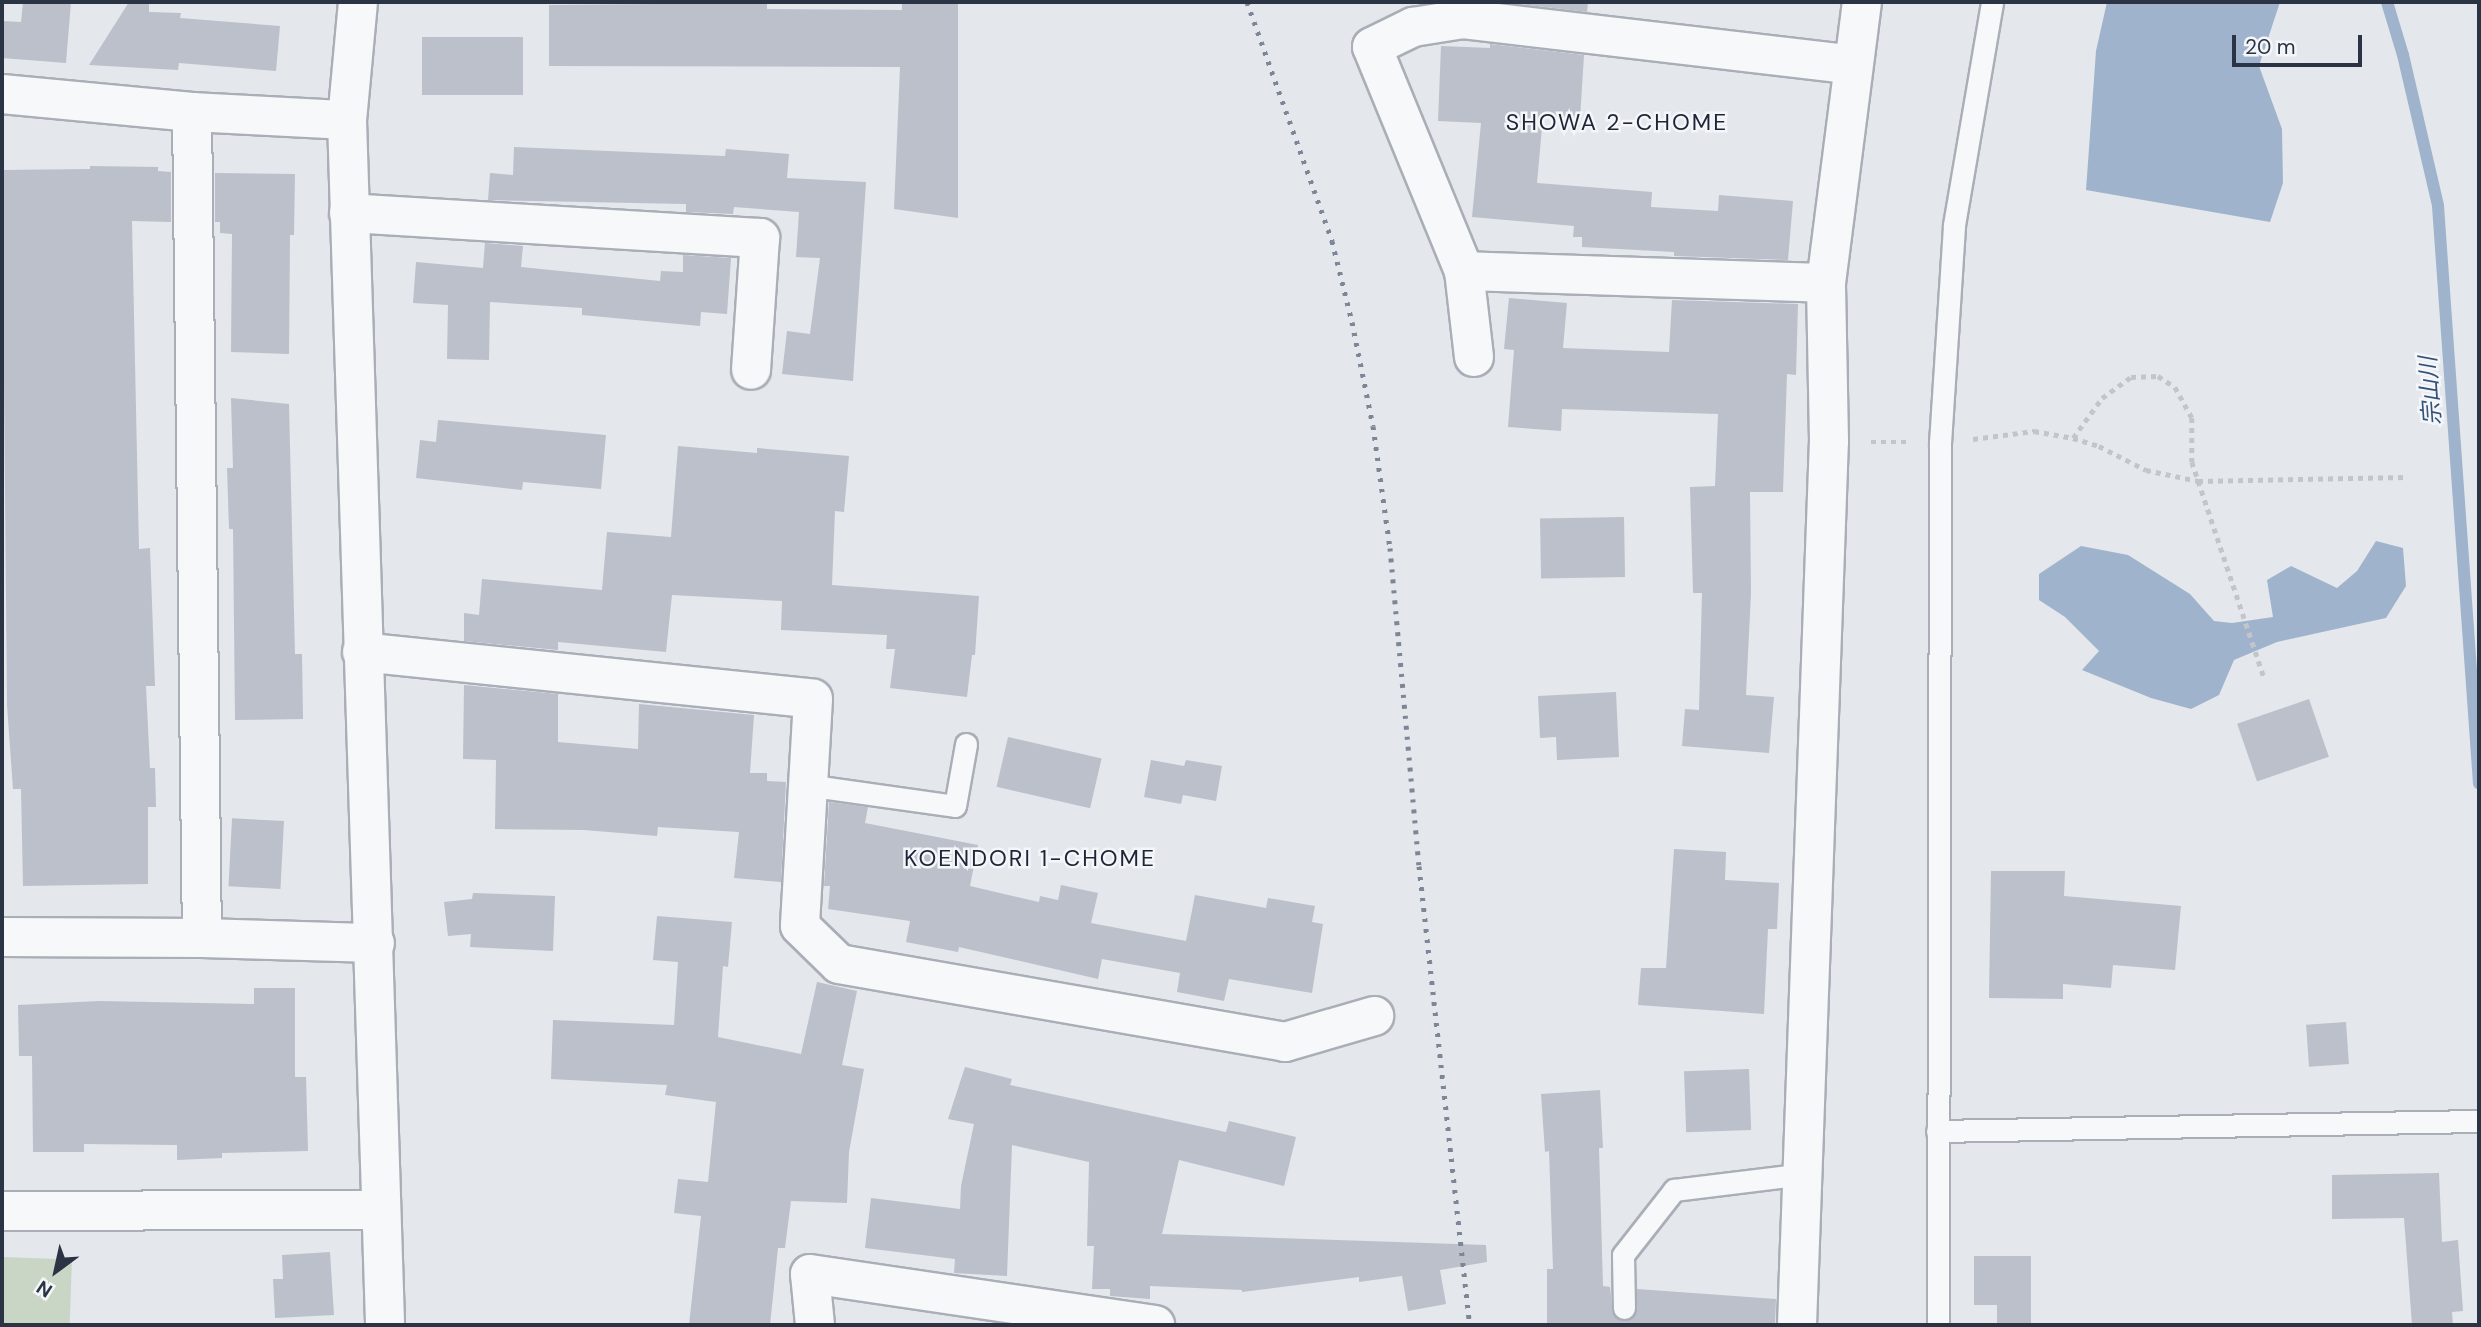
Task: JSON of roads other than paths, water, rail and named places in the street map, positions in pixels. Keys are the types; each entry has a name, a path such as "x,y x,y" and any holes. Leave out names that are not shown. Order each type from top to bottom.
{"street":[{"path":"358,2 347,120 362,652 375,943 386,1325"},
{"path":"1797,1325 1805,1174 1829,441 1826,283 1862,2"},
{"path":"1474,358 1464,271 1372,47 1413,27 1463,19 1852,65"},
{"path":"2,94 192,112 347,120"},
{"path":"192,112 202,937"},
{"path":"349,214 760,238 751,370"},
{"path":"1464,271 1826,283"},
{"path":"362,652 813,699 800,926 839,964 1285,1042 1374,1016"},
{"path":"2,937 202,937 375,943"},
{"path":"2,1212 382,1210"},
{"path":"815,1325 810,1275 1155,1325"}],"lane":[{"path":"1938,1325 1940,443 1954,225 1992,2"},
{"path":"806,785 955,806 966,744"},
{"path":"1937,1130 2479,1121"},
{"path":"1624,1308 1623,1255 1674,1190 1805,1174"}],"water":[{"path":"2107,2 2280,2 2259,66 2282,129 2283,183 2270,222 2086,190 2096,51"},
{"path":"2376,541 2403,548 2406,586 2386,618 2277,642 2234,660 2219,695 2191,709 2151,698 2082,670 2099,651 2065,617 2039,600 2039,574 2081,546 2128,555 2190,594 2214,621 2232,623 2273,617 2267,580 2291,566 2337,588 2357,571"}],"waterway":[{"name":"宗山川","path":"2387,2 2403,55 2438,206 2479,784"}],"railway":[{"path":"1247,2 1332,241 1373,426 1390,548 1419,866 1470,1325"}],"district":[{"name":"SHOWA 2-CHOME","path":"1617,122"},
{"name":"KOENDORI 1-CHOME","path":"1030,858"}]}
